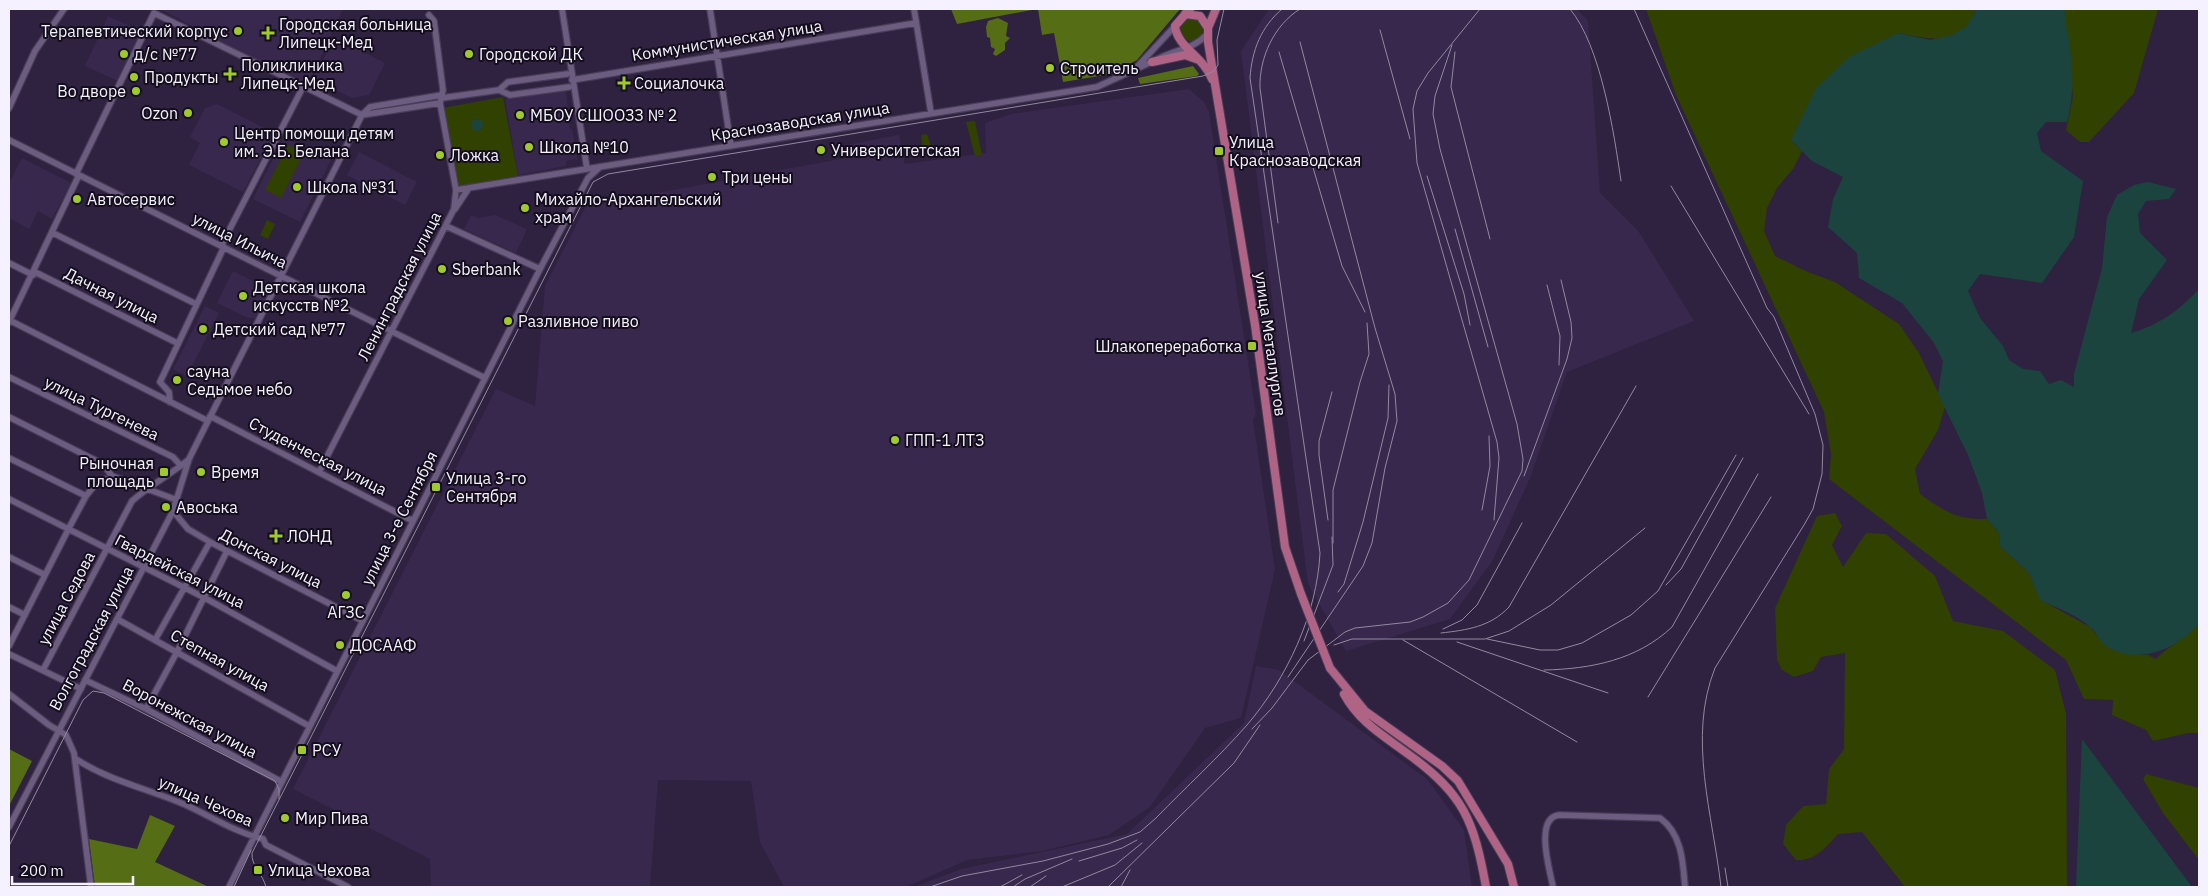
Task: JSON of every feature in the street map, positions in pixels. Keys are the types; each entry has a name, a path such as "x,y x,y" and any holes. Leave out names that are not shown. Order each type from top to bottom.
{"main road":[{"path":"1208,31 1216,9"},
{"path":"1187,12 1200,16 1208,31 1219,97 1210,74 1202,62 1177,37 1175,26 1187,12"},
{"path":"1152,62 1185,56 1202,62"},
{"name":"улица Металлургов","path":"1219,97 1254,325 1285,547 1330,668"},
{"path":"1330,668 1350,705 1361,718 1442,779 1457,798 1467,814 1479,848 1486,887"},
{"path":"1330,668 1365,711 1442,766 1458,782 1508,864 1514,887"}],"street":[{"path":"59,9 60,16"},
{"path":"9,108 34,51 64,9"},
{"path":"562,9 587,169"},
{"path":"710,9 731,146"},
{"path":"914,9 932,113"},
{"path":"9,321 53,233 78,174 154,13 362,115 419,106 441,99 499,90 508,82 567,74"},
{"name":"Ленинградская улица","path":"319,472 454,209 456,190 441,99 434,20 429,15"},
{"name":"Коммунистическая улица","path":"572,80 916,23"},
{"path":"1132,71 1175,26"},
{"path":"1188,48 1200,41 1208,31"},
{"name":"Краснозаводская улица","path":"456,190 1097,87 1188,48"},
{"path":"170,402 169,392 160,382 222,247 303,87"},
{"path":"499,90 510,95 569,87"},
{"path":"362,115 370,107 382,104 418,98 441,99"},
{"path":"418,98 419,106"},
{"path":"382,104 384,112"},
{"name":"Волгоградская улица","path":"9,827 173,511 190,459 209,419 362,115"},
{"name":"улица Ильича","path":"9,140 485,378"},
{"name":"улица 3-е Сентября","path":"229,887 540,269 588,178 600,167"},
{"path":"579,169 588,178"},
{"path":"454,209 469,188"},
{"path":"446,226 540,269"},
{"path":"53,233 196,304"},
{"name":"Дачная улица","path":"9,263 34,273 177,343"},
{"name":"Студенческая улица","path":"9,321 170,402 319,472 413,521"},
{"name":"улица Тургенева","path":"9,377 173,457 180,466"},
{"path":"9,417 103,464 112,476 177,500"},
{"path":"9,458 86,496"},
{"name":"Волгоградская улица","path":"180,466 190,459"},
{"name":"улица Седова","path":"43,670 132,501 145,489 180,466"},
{"path":"9,646 86,496 95,483 112,476"},
{"name":"Гвардейская улица","path":"9,499 205,598 337,671"},
{"name":"Донская улица","path":"173,511 188,529 210,542 363,620"},
{"path":"155,640 210,542"},
{"path":"146,709 205,598 227,551"},
{"path":"9,557 45,575"},
{"path":"9,607 25,615"},
{"name":"Степная улица","path":"116,619 309,726"},
{"path":"9,654 81,689"},
{"name":"Воронежская улица","path":"86,680 146,709 282,782"},
{"path":"9,694 66,735 76,760 90,887"},
{"name":"улица Чехова","path":"76,760 91,769 186,805 228,827 263,839 266,845 348,887"},
{"path":"1552,887 1544,831 1546,824 1556,815 1559,815 1660,818 1673,831 1679,845 1685,887"}],"shaded area":[{"name":"Городская больница Липецк-Мед","path":"162,9 343,9 307,87 162,10"},
{"path":"1269,9 1577,9 1588,21 1600,193 1639,232 1694,321 1567,372 1530,478 1493,560 1450,619 1346,651 1308,584 1241,51"},
{"path":"1977,9 2065,9 2072,76 2072,94 2067,122 2046,122 2037,133 2041,151 2083,181 2074,237 2042,283 1980,274 1968,291 1980,318 2003,346 2009,360 2023,369 2040,371 2049,384 2061,380 2074,387 2074,374 2102,268 2107,217 2117,195 2134,185 2148,182 2176,189 2169,199 2146,201 2138,214 2140,233 2167,260 2139,299 2131,333 2151,326 2168,316 2199,289 2199,623 2180,640 2157,652 2131,654 2118,652 2106,646 2086,623 2040,600 2029,573 2000,546 1999,533 1987,519 1982,493 1968,455 1938,394 1943,361 1934,343 1902,303 1859,278 1857,253 1828,227 1833,199 1843,177 1812,161 1791,140 1816,88 1849,57 1898,33 1930,40 1952,35 1966,27"},
{"path":"108,16 141,31 118,81 85,66"},
{"path":"335,37 385,63 369,95 352,98 313,79"},
{"path":"1189,89 1204,102 1209,112 1256,414 1253,420 1275,569 1241,718 1205,728 1150,807 1109,835 1042,851 967,860 906,887 784,887 760,842 751,781 658,780 650,887 431,887 430,859 293,789 496,389 535,406 545,286 586,206 846,158 846,145 899,135 905,164 986,153 985,123 1011,114"},
{"path":"566,91 570,129 572,129 578,161 576,159 566,161 566,166 518,175 505,99"},
{"path":"217,104 274,133 243,192 189,165 200,143 190,137 205,108"},
{"path":"475,119 479,119 483,125 479,131 475,131 471,127 471,123"},
{"path":"284,137 331,160 300,222 253,199"},
{"path":"359,152 417,182 405,205 347,175"},
{"path":"22,158 71,183 52,219 38,211 29,229 9,218 9,183"},
{"path":"471,215 478,218 495,215 527,229 516,253 464,229"},
{"name":"Детская школа искусств №2","path":"233,271 269,289 255,318 248,318 217,303"},
{"path":"205,306 219,313 187,376 173,369"},
{"path":"1256,666 1279,670 1427,779 1464,830 1472,887 914,887 961,869 1127,834 1244,723"},
{"path":"2082,739 2192,887 2076,887"}],"green space":[{"path":"951,9 1037,9 957,24"},
{"path":"1038,9 1180,9 1137,60 1111,74 1063,82 1054,33 1042,35"},
{"path":"1646,9 1977,9 1967,26 1952,36 1934,38 1898,33 1791,140 1802,151 1793,169 1777,188 1767,208 1764,231 1775,256 1808,272 1835,282 1899,324 1919,353 1945,407 1938,430 1915,469 1920,494 1936,505 1959,516 1987,519 1999,533 2000,546 2029,573 2041,600 2090,627 2106,646 2127,653 2148,655 2156,659 2199,623 2199,733 2188,733 2153,741 2146,730 2112,715 2113,700 2084,699 2066,660 1829,479 1831,454 1824,412 1676,95"},
{"path":"2065,9 2158,9 2134,93 2089,142 2080,142 2066,130 2073,96 2064,21"},
{"path":"1191,17 1199,21 1203,29 1199,37 1191,41 1183,37 1179,29 1183,21"},
{"path":"998,18 1008,23 1006,36 1010,38 1005,43 1005,50 996,56 993,54 995,49 991,47 990,38 987,37 986,27 988,21"},
{"path":"1193,66 1199,74 1197,76 1140,84 1138,78"},
{"path":"503,97 518,176 457,187 442,108"},
{"path":"975,121 982,155 975,156 966,122"},
{"path":"927,134 931,146 929,151 923,151 921,135"},
{"path":"288,145 304,153 281,198 265,190"},
{"path":"267,220 275,224 268,239 260,235"},
{"path":"1835,513 1842,526 1832,545 1843,567 1866,533 1886,534 1935,576 1953,621 2003,631 2055,670 2066,714 2067,887 1905,887 1862,832 1838,834 1820,853 1803,860 1796,860 1783,844 1786,825 1803,806 1826,804 1829,769 1844,749 1845,653 1821,657 1813,671 1794,677 1782,670 1777,660 1775,608 1817,516"},
{"path":"9,749 32,761 9,806"},
{"path":"2146,774 2199,788 2199,860 2163,813 2143,779"},
{"path":"150,815 175,826 155,862 209,887 95,887 89,839 137,849"}],"tram line":[{"path":"266,887 253,862 252,853 593,182 608,174 1203,76 1214,71 1218,65 1217,40 1224,9"},
{"path":"9,846 83,700 93,691 104,693 275,781 279,789 279,799"},
{"path":"234,887 251,850"}],"railway":[{"path":"930,887 962,876 1043,861 1108,844 1140,832 1247,725 1275,687 1287,666 1306,622 1318,576 1320,553 1250,78 1255,49 1263,31 1282,9"},
{"path":"1278,223 1260,77 1265,54 1270,43 1283,24 1300,9"},
{"path":"1480,9 1428,73 1417,91 1413,109 1417,163 1497,442 1499,458 1494,520"},
{"path":"1570,9 1581,25 1598,67 1610,115 1621,181"},
{"path":"1634,9 1767,308 1774,317 1815,414 1823,445 1822,474 1813,509 1715,668 1707,695 1702,749 1704,777 1721,887"},
{"path":"1380,30 1410,139"},
{"path":"1288,677 1363,566 1372,543 1385,468 1397,421 1395,394 1375,328 1300,42"},
{"path":"1252,729 1272,708 1308,660 1345,632 1355,628 1410,622 1448,603 1469,580 1522,471 1523,459 1517,424 1440,149 1433,114 1435,96 1452,45"},
{"path":"1279,52 1342,266 1365,312"},
{"path":"1455,52 1451,87 1490,239"},
{"path":"1427,176 1464,294 1470,325"},
{"path":"1671,186 1809,414"},
{"path":"1455,229 1488,347"},
{"path":"1524,476 1567,359 1572,338 1571,322 1561,280"},
{"path":"1547,285 1560,336 1559,365"},
{"path":"1333,543 1333,490 1360,382 1369,354 1367,323"},
{"path":"1338,592 1344,584 1363,522 1388,418 1389,385"},
{"path":"1441,633 1469,629 1486,623 1502,614 1509,607 1636,386"},
{"path":"1328,520 1319,455 1319,441 1332,392"},
{"path":"1482,510 1490,466 1489,436"},
{"path":"1487,639 1540,650 1558,650 1582,643 1631,615 1658,591 1736,455"},
{"path":"1666,585 1681,569 1743,458"},
{"path":"1544,670 1579,668 1612,661 1644,648 1672,627 1758,474"},
{"path":"1648,697 1771,497"},
{"path":"1443,629 1462,620 1477,605 1522,523"},
{"path":"1334,645 1352,639 1485,639 1509,631 1551,605 1645,528"},
{"path":"1304,641 1333,565 1332,537"},
{"path":"1403,640 1577,742"},
{"path":"1457,642 1608,693"},
{"path":"1108,887 1234,763 1260,725"},
{"path":"1079,861 1122,848 1137,840"},
{"path":"1062,887 1115,865 1142,843"},
{"path":"1013,887 1025,879 1072,859"},
{"path":"1725,868 1728,887"},
{"path":"1121,887 1130,870"},
{"path":"1000,887 1022,875"},
{"path":"1030,887 1046,876"}],"place":[{"name":"Терапевтический корпус","path":"238,31"},
{"name":"Городская больница Липецк-Мед","path":"268,33"},
{"name":"д/с №77","path":"124,54"},
{"name":"Городской ДК","path":"469,54"},
{"name":"Строитель","path":"1050,68"},
{"name":"Поликлиника Липецк-Мед","path":"230,74"},
{"name":"Продукты","path":"134,77"},
{"name":"Социалочка","path":"624,83"},
{"name":"Во дворе","path":"136,91"},
{"name":"Ozon","path":"188,113"},
{"name":"МБОУ СШООЗЗ № 2","path":"520,115"},
{"name":"Центр помощи детям им. Э.Б. Белана","path":"224,142"},
{"name":"Школа №10","path":"529,147"},
{"name":"Университетская","path":"821,150"},
{"name":"Улица Краснозаводская","path":"1219,151"},
{"name":"Ложка","path":"440,155"},
{"name":"Три цены","path":"712,177"},
{"name":"Школа №31","path":"297,187"},
{"name":"Автосервис","path":"77,199"},
{"name":"Михайло-Архангельский храм","path":"525,208"},
{"name":"Sberbank","path":"442,269"},
{"name":"Детская школа искусств №2","path":"243,296"},
{"name":"Разливное пиво","path":"508,321"},
{"name":"Детский сад №77","path":"203,329"},
{"name":"Шлакопереработка","path":"1252,346"},
{"name":"сауна Седьмое небо","path":"177,380"},
{"name":"ГПП-1 ЛТЗ","path":"895,440"},
{"name":"Рыночная площадь","path":"164,472"},
{"name":"Время","path":"201,472"},
{"name":"Улица 3-го Сентября","path":"436,487"},
{"name":"Авоська","path":"166,507"},
{"name":"ЛОНД","path":"276,536"},
{"name":"АГЗС","path":"346,595"},
{"name":"ДОСААФ","path":"340,645"},
{"name":"РСУ","path":"302,750"},
{"name":"Мир Пива","path":"285,818"},
{"name":"Улица Чехова","path":"258,870"}]}
